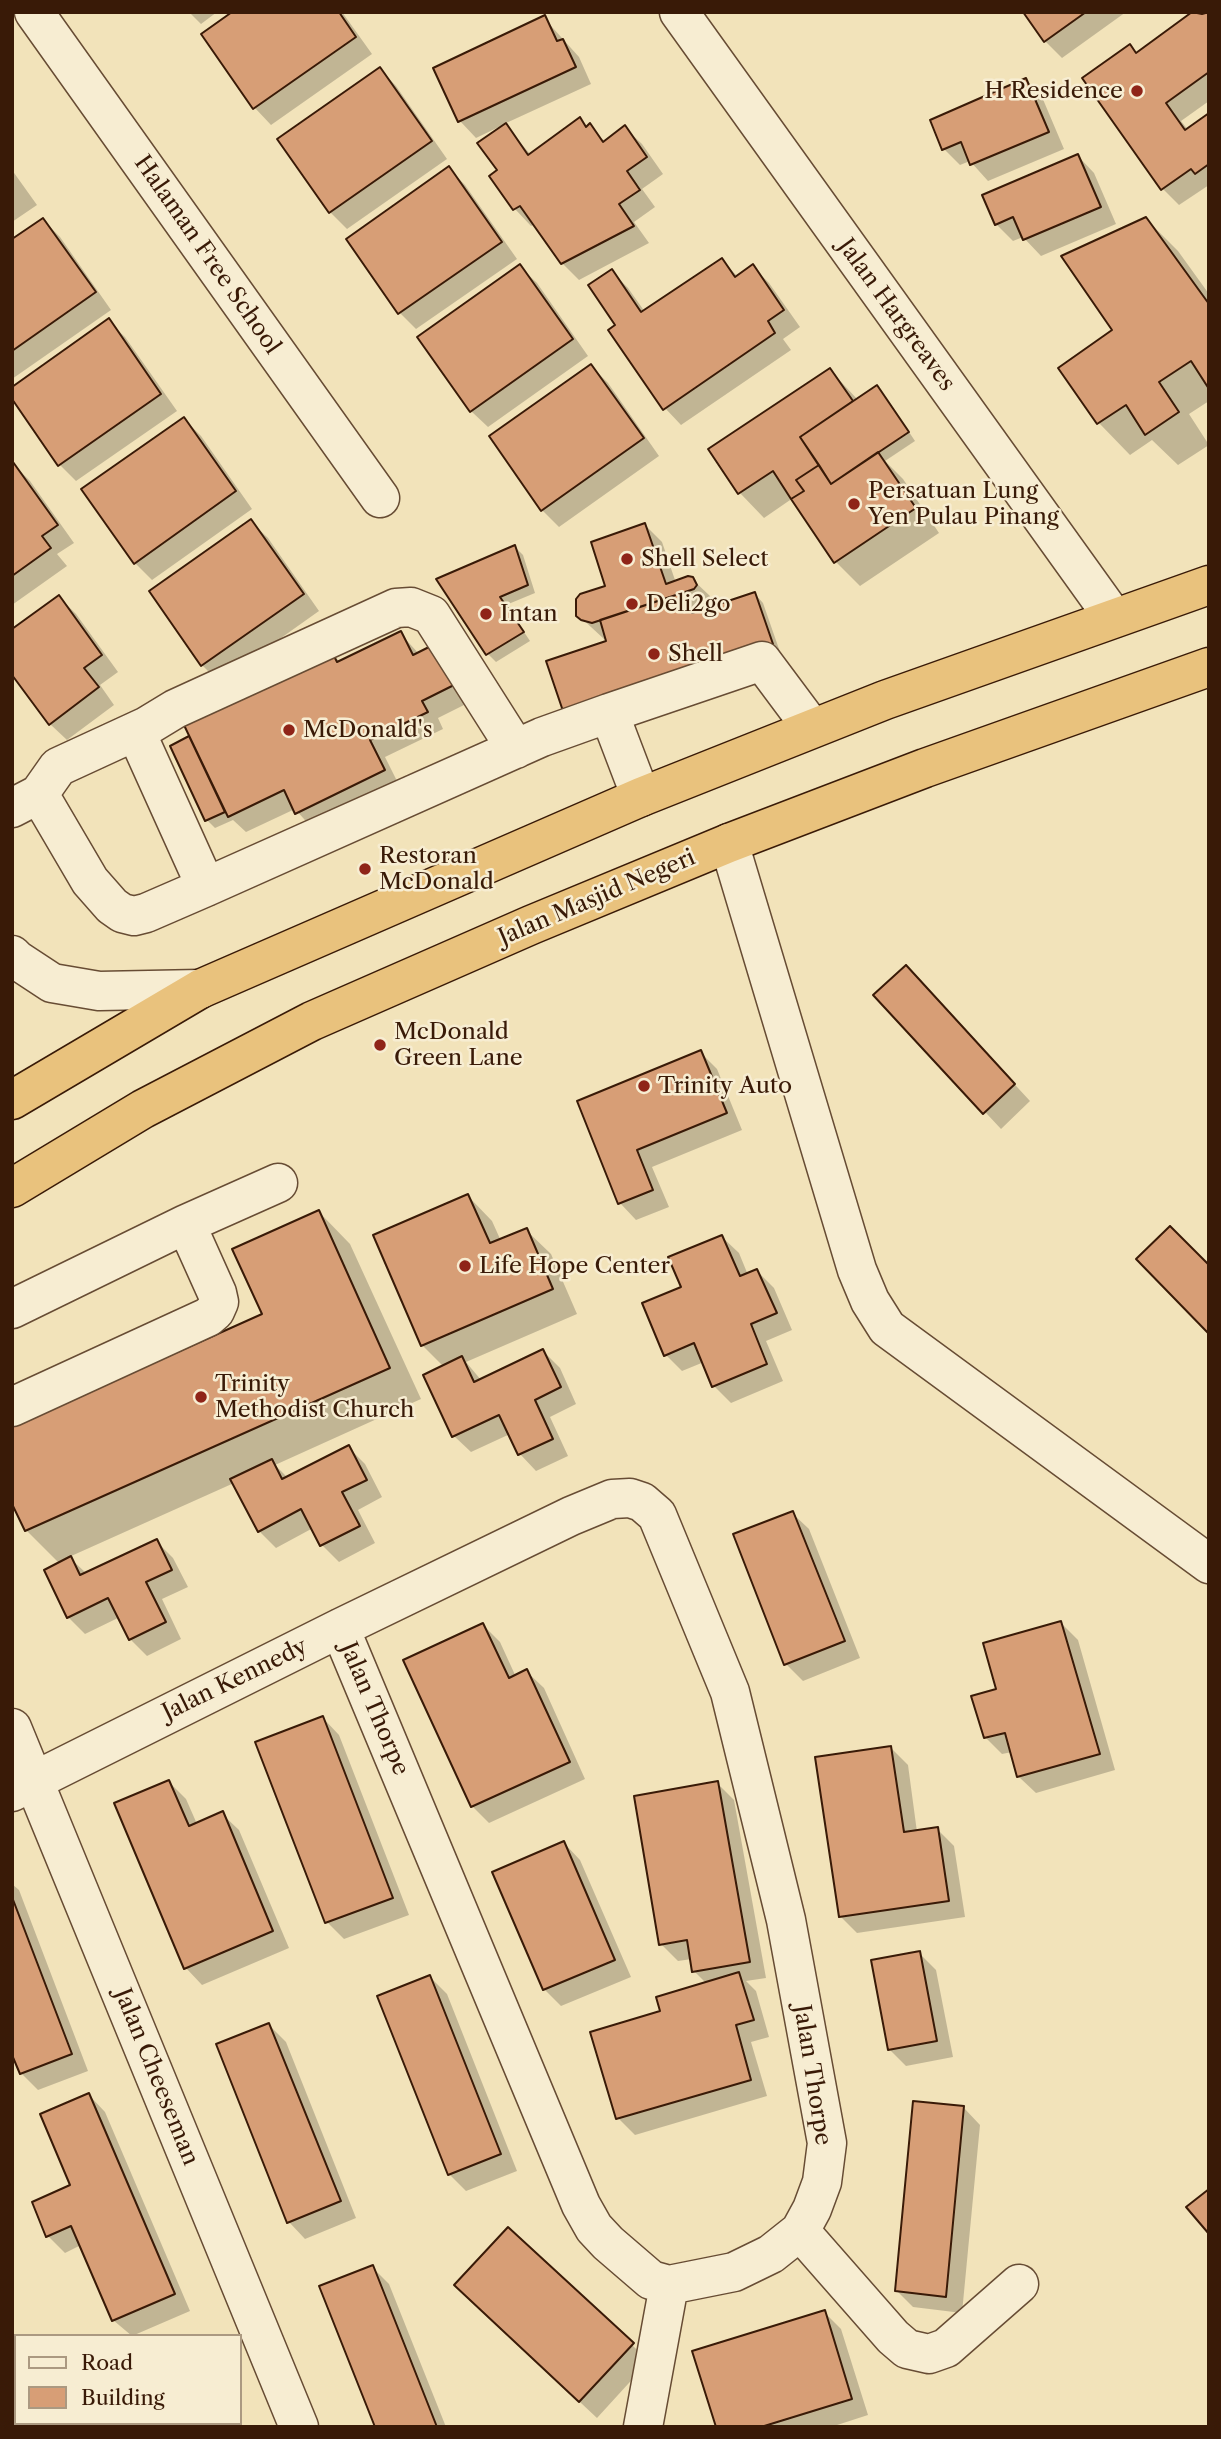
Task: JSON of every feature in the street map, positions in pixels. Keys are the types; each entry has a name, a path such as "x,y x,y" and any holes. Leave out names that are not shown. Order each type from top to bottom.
{"highway":[{"path":"12,1100 200,989 641,797 812,728 1209,585"},
{"name":"Jalan Masjid Negeri","path":"12,1188 143,1110 312,1021 531,925 729,843 925,768 1209,667"}],"street":[{"name":"Halaman Free School","path":"34,12 380,498"},
{"name":"Jalan Hargreaves","path":"679,12 1114,618"},
{"path":"516,750 438,622 431,615 411,607 396,608 175,709 136,732 58,767 26,801 112,906 122,913 134,916 206,887 516,750 542,737 762,661 812,728"},
{"path":"609,713 641,797"},
{"path":"136,732 206,887"},
{"path":"729,843 857,1270 870,1301 887,1328 1209,1564"},
{"path":"12,955 52,983 99,992 200,989"},
{"path":"12,1309 186,1224 278,1183"},
{"path":"12,1407 208,1317 215,1311 219,1302 217,1293 186,1224"},
{"name":"Jalan Thorpe","path":"340,1628 581,2205 594,2228 651,2280 669,2285 734,2272 771,2254 800,2231 822,2182 827,2144 786,1920 730,1692 657,1515 642,1502 630,1498 612,1499"},
{"name":"Jalan Kennedy","path":"23,1786 502,1548 612,1499"},
{"name":"Jalan Cheeseman","path":"12,1728 23,1786 299,2427"},
{"path":"800,2231 893,2337 907,2349 929,2354 946,2348 1019,2284"},
{"path":"643,2427 669,2285"}],"building":[{"path":"232,12 339,12 356,37 253,109 201,34"},
{"path":"1023,12 1086,12 1044,42"},
{"name":"H Residence","path":"1192,12 1209,12 1209,72 1166,103 1185,130 1209,113 1209,164 1195,174 1191,169 1161,190 1082,78 1130,44 1136,53"},
{"path":"545,15 557,41 563,39 576,67 458,122 433,68"},
{"path":"380,67 432,141 329,213 277,139"},
{"path":"1026,78 1049,132 970,165 961,142 942,150 930,120"},
{"path":"580,117 586,127 590,123 603,142 625,125 647,157 627,171 640,190 619,204 634,226 561,264 520,206 513,210 489,176 497,170 477,143 506,123 528,155"},
{"path":"1078,154 1101,207 1023,240 1013,217 995,225 982,195"},
{"path":"449,166 502,242 398,314 346,239"},
{"path":"1146,217 1209,304 1209,389 1191,361 1159,382 1179,412 1145,435 1126,405 1097,424 1058,368 1112,330 1061,256"},
{"path":"43,218 96,292 12,351 12,239"},
{"path":"722,258 735,277 753,264 784,310 768,321 775,333 663,410 608,330 615,325 588,285 612,269 641,312"},
{"path":"520,264 573,339 470,412 417,337"},
{"path":"109,318 161,394 58,466 12,399 12,387"},
{"path":"591,364 644,438 541,511 489,436"},
{"path":"830,368 853,401 800,437 819,465 796,480 804,491 791,499 773,471 738,494 708,449"},
{"path":"877,385 909,432 831,484 800,437"},
{"path":"184,417 236,491 134,564 81,489"},
{"name":"Persatuan Lung Yen Pulau Pinang","path":"878,452 916,508 834,563 791,499 804,491 796,480 819,465 831,484"},
{"path":"13,462 58,525 42,536 51,548 12,576"},
{"path":"251,519 304,594 201,666 149,591"},
{"name":"Shell Select","path":"645,523 666,584 688,576 693,577 697,585 694,589 592,623 581,620 576,616 576,599 580,594 605,586 591,542"},
{"name":"Intan","path":"515,545 528,585 500,597 524,632 486,655 436,579"},
{"name":"Shell","path":"685,592 692,613 755,592 773,644 564,714 546,661 606,641 600,620"},
{"path":"59,595 102,655 84,668 99,687 49,725 12,675 12,629"},
{"name":"McDonald's","path":"401,631 413,655 441,641 460,682 422,701 428,712 370,740 385,770 295,814 284,790 228,817 183,723 332,652 337,662"},
{"path":"189,736 225,812 205,821 170,746"},
{"path":"906,965 1015,1084 983,1114 873,995"},
{"path":"701,1050 727,1113 637,1150 653,1190 618,1204 577,1101"},
{"name":"Life Hope Center","path":"468,1194 490,1243 527,1228 553,1289 421,1346 373,1235"},
{"name":"Trinity Methodist Church","path":"319,1210 390,1368 25,1531 12,1504 12,1426 262,1314 232,1249"},
{"path":"1170,1226 1209,1265 1209,1334 1136,1259"},
{"path":"722,1235 740,1276 757,1269 777,1313 751,1324 767,1364 712,1387 694,1343 664,1356 642,1303 681,1287 668,1257"},
{"path":"543,1349 561,1387 535,1400 553,1439 518,1455 499,1415 452,1437 423,1375 462,1356 474,1382"},
{"path":"349,1445 367,1480 342,1492 360,1526 320,1546 301,1509 258,1532 230,1479 272,1459 282,1479"},
{"path":"793,1511 845,1641 784,1665 733,1534"},
{"path":"157,1539 172,1570 146,1582 166,1622 129,1640 108,1598 67,1618 44,1570 71,1556 80,1575"},
{"path":"1061,1621 1100,1754 1017,1777 1005,1733 984,1738 971,1696 996,1689 983,1643"},
{"path":"483,1623 509,1678 527,1669 570,1762 471,1807 403,1660"},
{"path":"323,1716 393,1898 325,1923 255,1742"},
{"path":"891,1746 904,1832 938,1827 949,1901 839,1917 815,1757"},
{"path":"169,1780 189,1826 223,1811 273,1931 184,1969 114,1803"},
{"path":"718,1781 750,1962 692,1972 687,1940 659,1945 634,1796"},
{"path":"564,1841 615,1960 543,1990 492,1872"},
{"path":"12,1897 72,2054 20,2074 12,2055"},
{"path":"920,1951 937,2041 888,2050 871,1960"},
{"path":"739,1972 754,2020 736,2025 751,2080 616,2119 590,2032 660,2011 656,1997"},
{"path":"430,1975 501,2154 448,2175 377,1996"},
{"path":"269,2023 341,2201 287,2223 216,2044"},
{"path":"89,2093 175,2294 112,2321 71,2226 46,2237 32,2202 70,2185 40,2114"},
{"path":"913,2101 964,2106 946,2297 895,2291"},
{"path":"1209,2189 1209,2234 1186,2207"},
{"path":"508,2227 634,2343 579,2402 454,2285"},
{"path":"373,2265 437,2427 375,2427 319,2286"},
{"path":"825,2310 852,2399 761,2427 716,2427 692,2351"},
{"path":"12,2351 14,2420 12,2420"},
{"path":"140,2425 229,2427 140,2427"}],"place":[{"name":"H Residence","path":"1137,91"},
{"name":"Persatuan Lung Yen Pulau Pinang","path":"854,504"},
{"name":"Shell Select","path":"627,559"},
{"name":"Deli2go","path":"632,604"},
{"name":"Intan","path":"486,614"},
{"name":"Shell","path":"654,654"},
{"name":"McDonald's","path":"289,730"},
{"name":"Restoran McDonald","path":"365,869"},
{"name":"McDonald Green Lane","path":"380,1045"},
{"name":"Trinity Auto","path":"644,1086"},
{"name":"Life Hope Center","path":"465,1266"},
{"name":"Trinity Methodist Church","path":"201,1397"}]}
